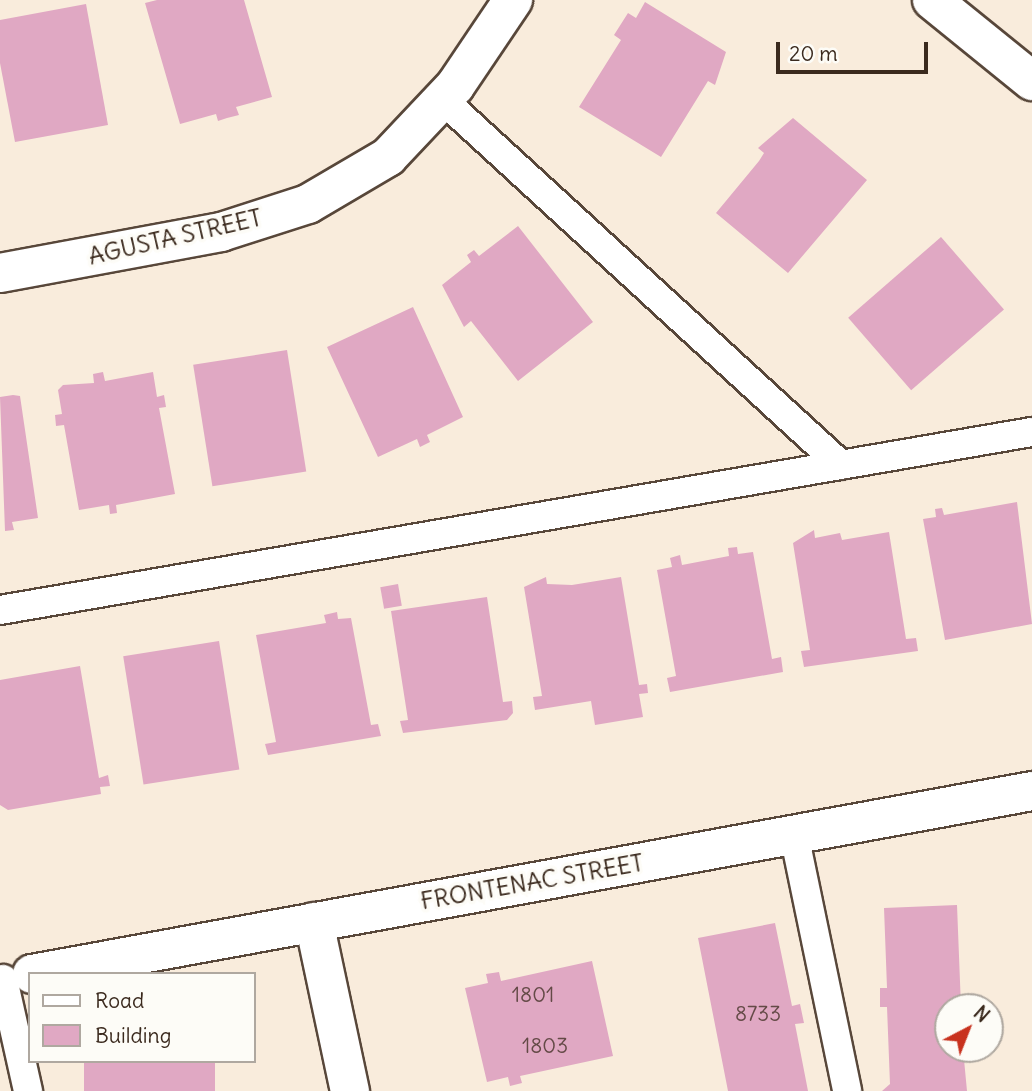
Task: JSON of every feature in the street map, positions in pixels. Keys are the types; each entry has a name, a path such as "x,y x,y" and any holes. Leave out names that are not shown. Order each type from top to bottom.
{"street":[{"name":"AGUSTA STREET","path":"0,273 221,232 308,204 388,157 442,99 513,0"},
{"path":"932,0 1032,80"},
{"name":"FRONTENAC STREET","path":"43,972 1032,791"},
{"path":"314,922 350,1091"}],"lane":[{"path":"442,99 841,465"},
{"path":"0,610 1032,432"},
{"path":"794,834 847,1091"},
{"path":"16,977 28,1091"}],"building":[{"path":"157,0 244,0 272,97 236,107 239,115 218,121 216,114 180,124 145,3"},
{"path":"645,2 726,52 715,85 708,81 661,157 579,107 621,40 614,35 628,13 636,18"},
{"path":"86,4 108,125 15,142 0,63 0,20"},
{"path":"793,118 867,180 788,273 716,213 759,161 764,153 758,148"},
{"path":"518,226 593,322 518,381 471,321 464,327 442,285 471,262 467,255 474,250 479,256"},
{"path":"941,237 1004,309 911,390 848,318"},
{"path":"413,307 463,417 427,435 430,442 420,447 417,439 378,457 327,347"},
{"path":"287,350 306,471 212,486 193,365"},
{"path":"103,372 105,381 153,372 157,397 164,395 166,407 159,408 175,494 116,505 117,513 110,514 109,505 79,510 64,425 56,426 55,415 62,414 58,390 63,385 94,383 93,374"},
{"path":"20,396 38,518 12,522 14,530 5,531 0,397"},
{"path":"1017,502 1032,624 945,640 923,519 936,517 935,509 942,508 944,515"},
{"path":"814,530 815,538 840,533 842,540 889,532 906,639 916,638 918,651 804,667 801,651 810,650 793,543"},
{"path":"737,547 738,554 753,552 772,659 781,657 783,672 670,692 667,678 676,676 657,570 672,567 670,558 680,555 682,565 729,556 728,548"},
{"path":"546,577 547,584 572,585 621,577 639,685 647,684 648,693 639,694 643,717 595,725 591,701 535,710 533,697 542,696 524,587"},
{"path":"398,584 402,606 384,609 380,587"},
{"path":"487,597 503,702 512,701 513,713 507,720 403,733 400,721 408,720 391,611"},
{"path":"337,612 338,619 351,618 371,725 378,724 381,736 268,755 265,744 276,742 256,635 326,623 324,615"},
{"path":"219,641 239,769 144,785 123,656"},
{"path":"80,666 99,778 108,775 110,786 100,787 101,794 8,810 0,805 0,680"},
{"path":"957,905 960,993 934,993 934,1063 964,1063 967,1091 882,1091 890,1084 887,1007 880,1007 880,988 887,988 884,908"},
{"path":"775,923 792,1006 800,1004 804,1023 795,1024 808,1091 728,1091 698,938"},
{"path":"592,961 613,1056 520,1076 522,1083 510,1086 508,1077 487,1082 465,988 488,983 486,974 499,972 501,981"},
{"path":"84,1063 215,1063 215,1091 84,1091"}]}
